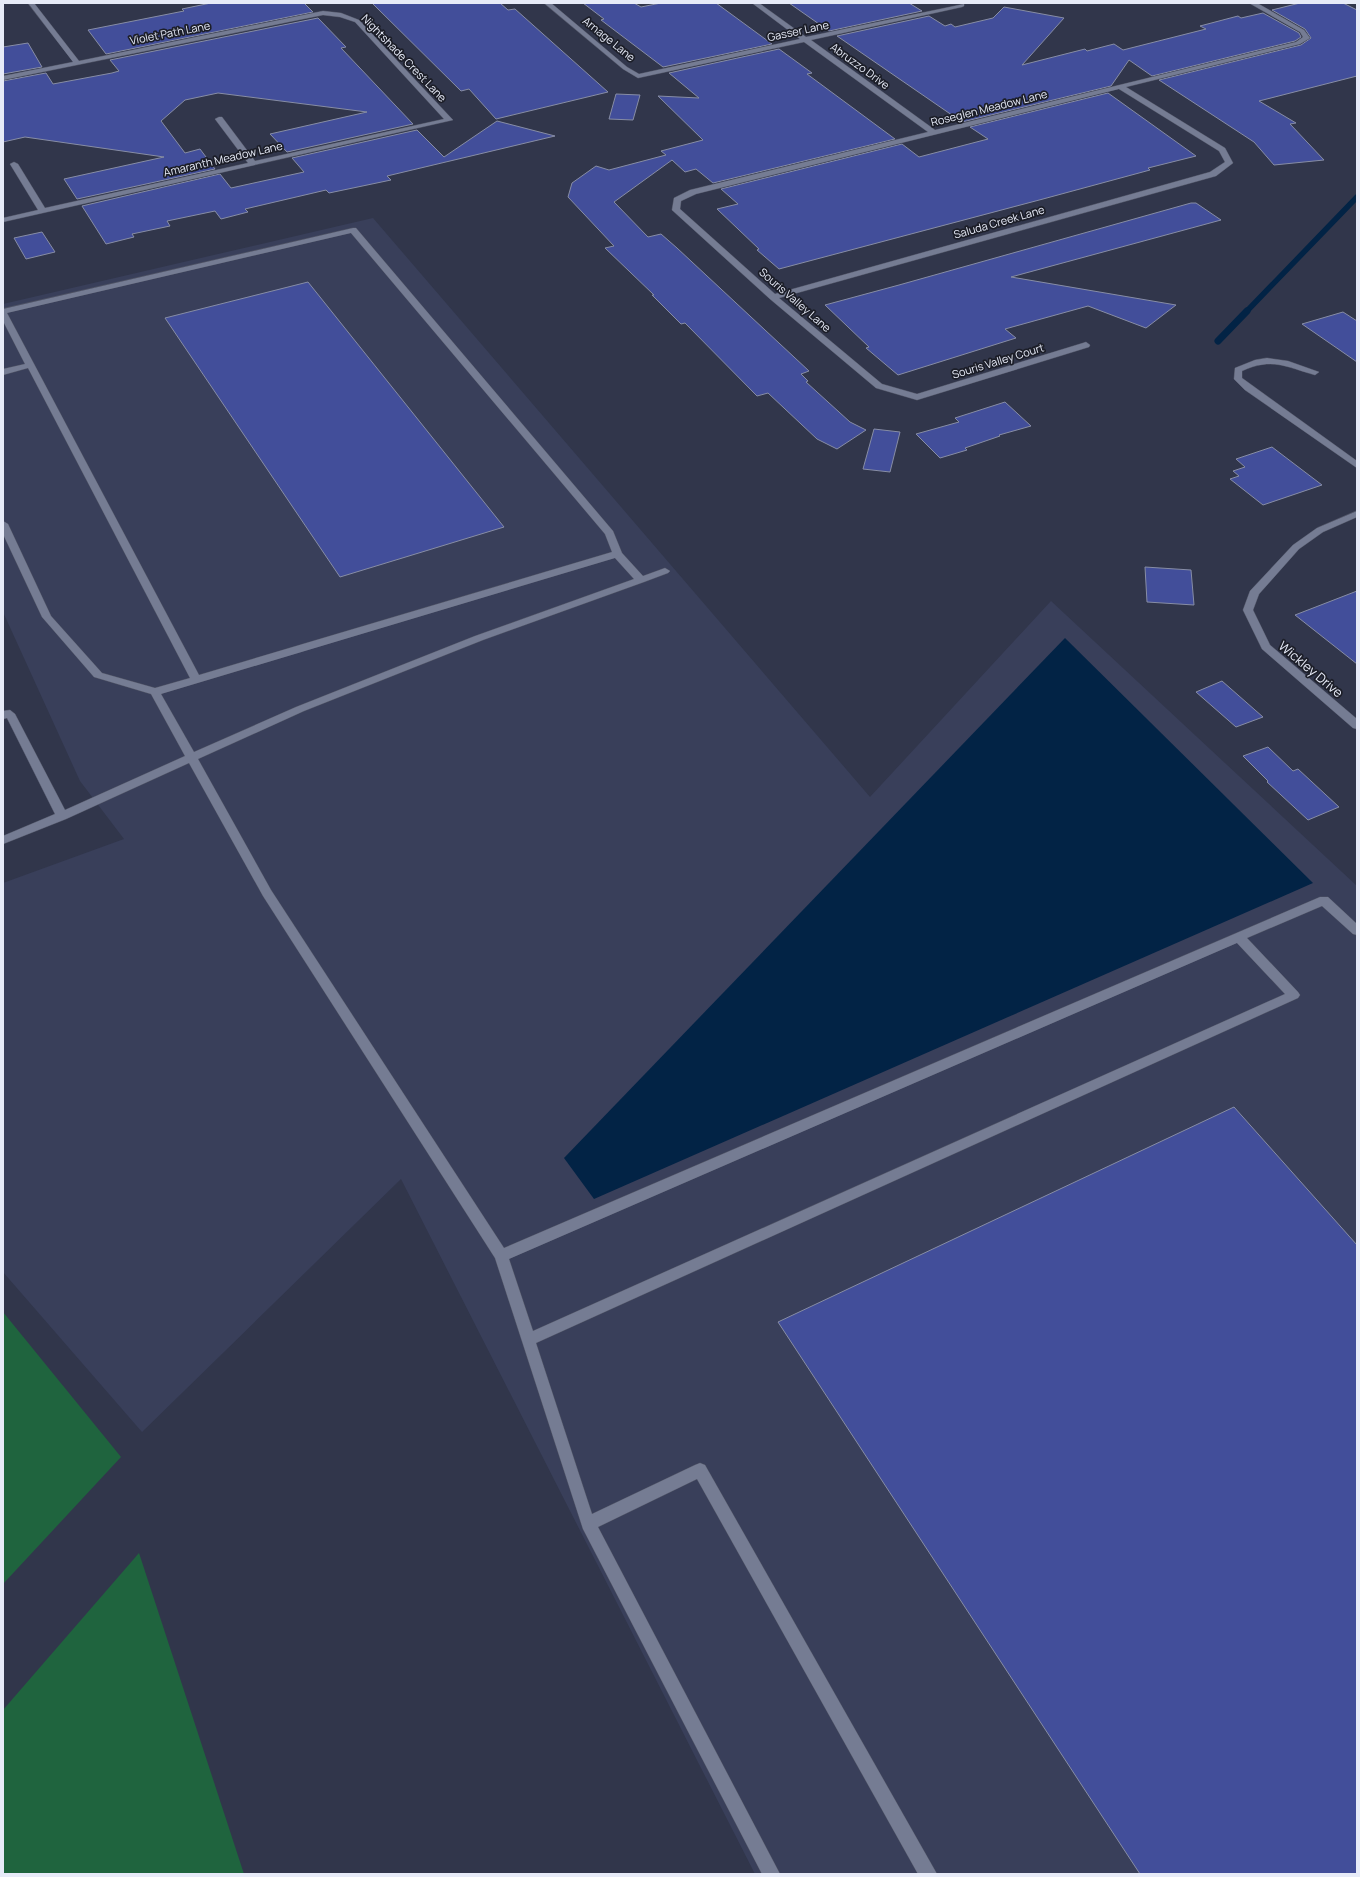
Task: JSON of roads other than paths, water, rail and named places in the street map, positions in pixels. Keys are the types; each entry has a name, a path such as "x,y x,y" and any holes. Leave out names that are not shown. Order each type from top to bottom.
{"street":[{"path":"31,3 77,62"},
{"name":"Arnage Lane","path":"547,3 625,68 638,76"},
{"name":"Abruzzo Drive","path":"755,3 932,132"},
{"name":"Roseglen Meadow Lane","path":"677,200 693,192 1298,43 1307,38 1302,31 1252,3"},
{"name":"Gasser Lane","path":"638,76 806,40 961,4"},
{"name":"Violet Path Lane","path":"3,78 323,13 341,15"},
{"name":"Nightshade Crest Lane","path":"341,15 356,22 449,120"},
{"name":"Saluda Creek Lane","path":"773,297 1213,174 1230,163 1222,150 1121,87"},
{"path":"219,119 254,164"},
{"name":"Amaranth Meadow Lane","path":"3,220 449,120"},
{"path":"14,164 43,211"},
{"name":"Souris Valley Lane","path":"677,200 676,210 773,297 879,386 917,397"},
{"path":"196,680 3,312 353,230 610,533 617,554 641,580"},
{"name":"Souris Valley Court","path":"917,397 1086,345"},
{"path":"1315,372 1286,362 1265,359 1250,363 1238,370 1238,379 1248,388 1309,429 1357,465"},
{"path":"3,372 31,366"},
{"name":"Wickley Drive","path":"1357,514 1320,530 1296,547 1254,593 1248,610 1266,647 1357,725"},
{"path":"3,524 47,617 98,675 155,692 617,554"},
{"path":"3,840 62,816 300,709 479,638 666,571"},
{"path":"155,692 267,893 500,1256 588,1524 771,1874"},
{"path":"3,715 10,714 62,816"},
{"path":"500,1256 1324,900 1357,931"},
{"path":"528,1340 1294,995 1239,937"},
{"path":"588,1524 700,1470 928,1874"}],"waterway":[{"path":"1246,312 1357,197"},
{"path":"1218,341 1247,311"}]}
